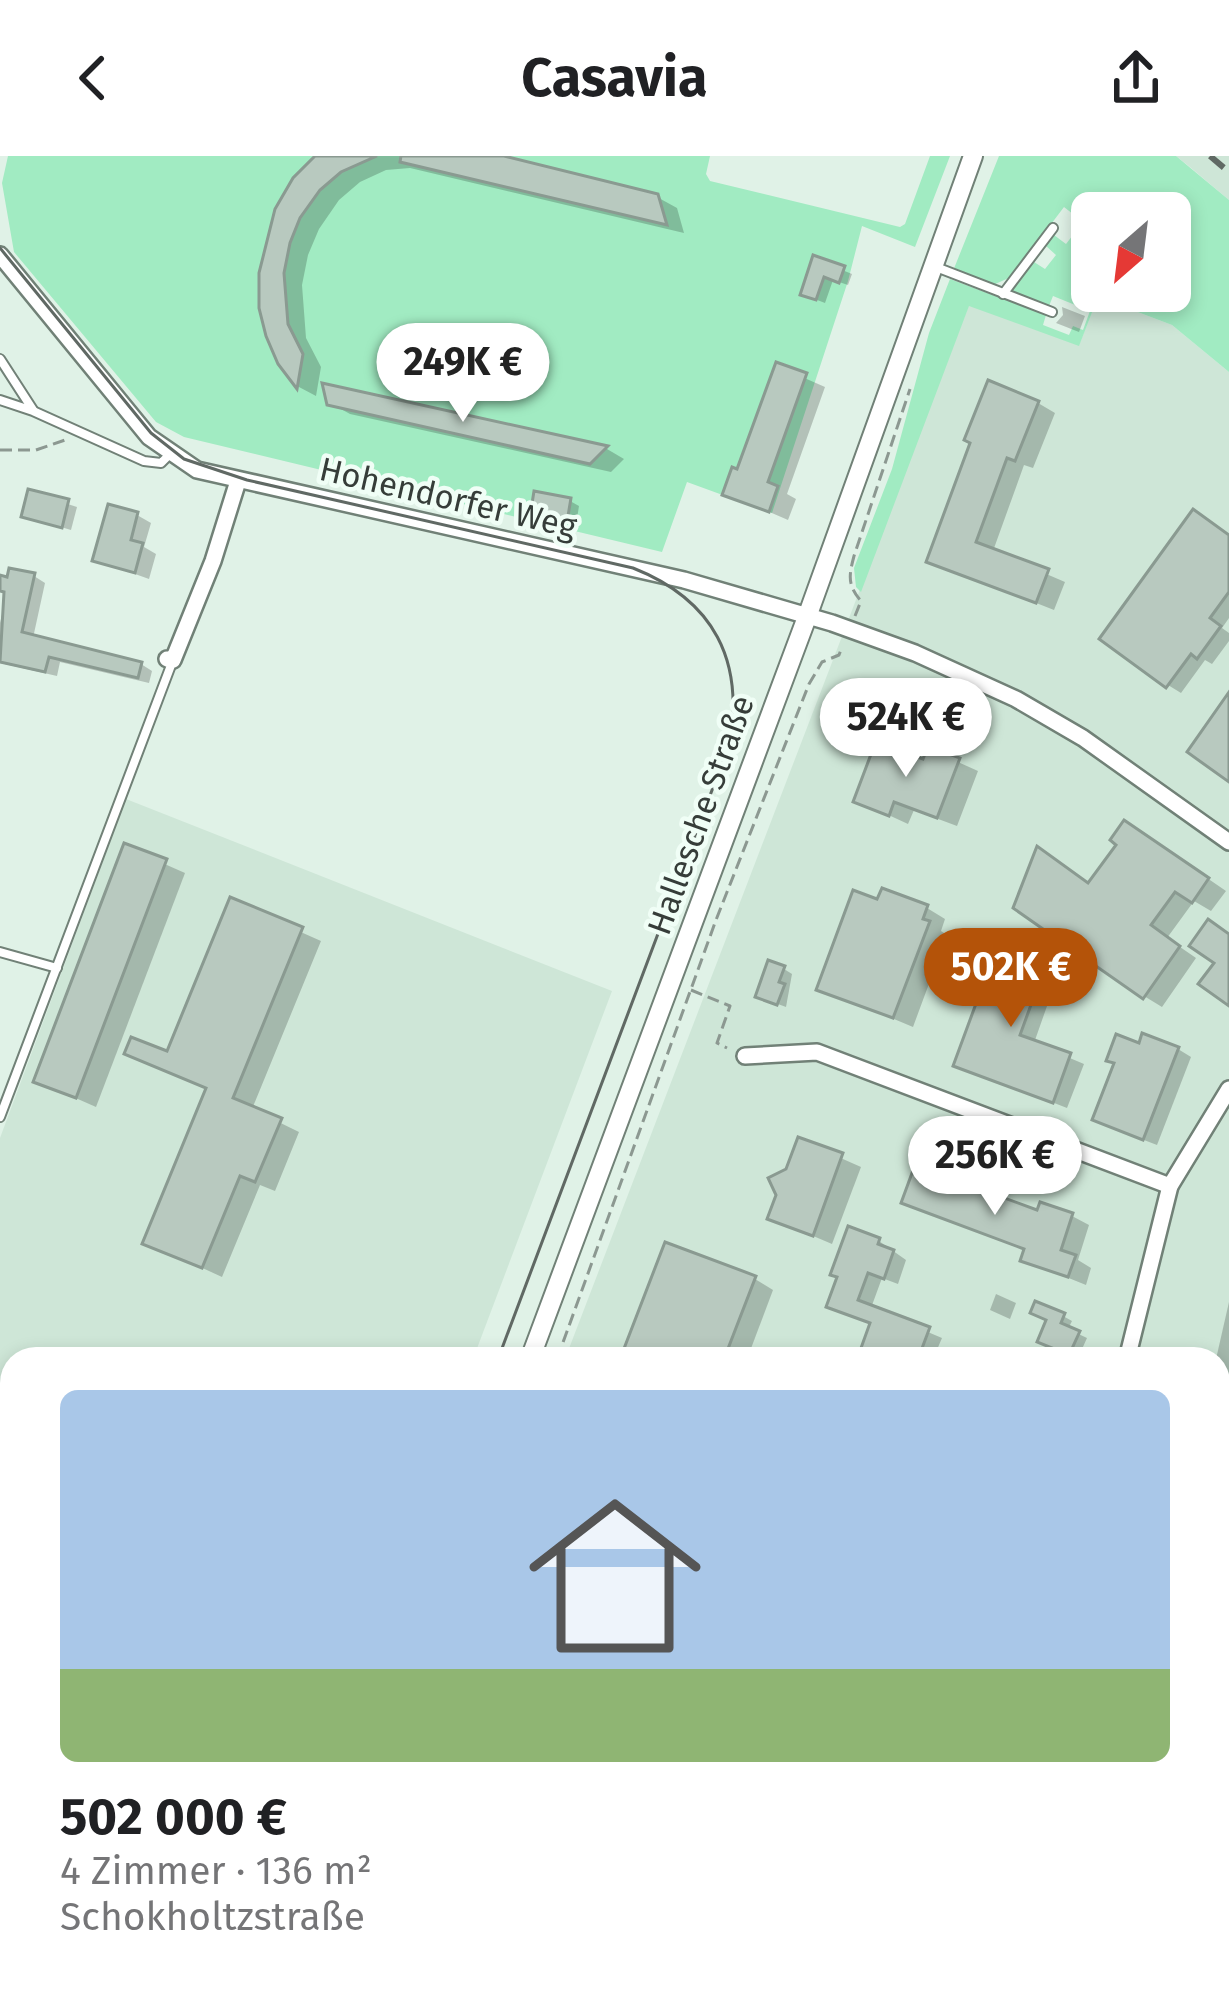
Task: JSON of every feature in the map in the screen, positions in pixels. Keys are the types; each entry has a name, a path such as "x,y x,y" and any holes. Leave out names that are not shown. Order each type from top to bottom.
{"street":[{"name":"Hallesche Straße","path":"534,1347 974,156"},
{"path":"0,255 149,437 170,454"},
{"name":"Hohendorfer Weg","path":"170,454 197,470 238,481 684,580 849,629 966,674 1030,706 1118,760 1229,842"},
{"path":"170,660 213,561 238,481"},
{"path":"746,1056 817,1052 1170,1186"},
{"path":"1130,1347 1170,1186 1229,1089"}],"lane":[{"path":"1003,294 1053,228"},
{"path":"932,266 1052,312"},
{"path":"0,359 33,411"},
{"name":"Hohendorfer Weg","path":"0,400 144,460 161,463 170,454"},
{"path":"0,1117 170,660"},
{"path":"0,952 57,968"}],"path":[{"path":"561,1347 809,684 822,662 838,655 861,601 848,577 911,383"},
{"path":"0,450 36,450 84,437"},
{"path":"691,990 730,1006 717,1043 746,1056"}],"shaded area":[{"path":"1176,156 1229,156 1229,200 1190,167"},
{"path":"969,305 1079,345 1092,312 1138,312 1172,325 1229,372 1229,1347 570,1347"},
{"path":"126,799 612,991 478,1347 0,1347 0,1138"}],"green space":[{"path":"8,156 710,156 706,174 710,181 900,227 930,156 950,156 915,247 862,226 772,513 687,482 662,552 184,437 156,422 14,252 2,183"},
{"path":"999,156 1176,156 1229,200 1229,372 1172,325 1138,312 1191,312 1191,192 1071,192 1071,213 1064,207 1011,277 993,285 953,271"},
{"path":"1054,235 1066,244 1071,238 1071,303 1053,296 1049,306 1011,292 1034,262 1045,269 1056,255 1046,246"},
{"path":"950,279 1046,315 1043,325 1069,335 1073,326 1083,330 1092,312 1079,346 969,306 861,592 854,568 892,469 929,333"}],"building":[{"path":"315,156 377,156 341,172 320,190 300,218 290,243 284,273 288,324 303,354 297,389 278,364 266,336 259,308 259,273 275,209 293,178"},
{"path":"401,156 504,156 658,194 667,225 400,162"},
{"path":"813,255 845,266 839,283 824,277 816,300 800,295"},
{"path":"776,362 807,373 768,482 778,486 769,512 722,495 732,467 737,469"},
{"path":"988,380 1039,401 1015,461 1007,458 976,542 1049,569 1036,603 926,562"},
{"path":"322,383 608,446 590,464 327,405"},
{"path":"28,489 69,499 62,528 21,517"},
{"path":"534,491 571,498 567,522 530,516"},
{"path":"108,504 138,512 131,540 143,543 135,573 92,561"},
{"path":"1193,509 1229,535 1229,592 1210,618 1221,626 1197,659 1191,654 1166,688 1099,639"},
{"path":"9,568 35,573 22,632 142,662 138,678 49,657 45,672 0,662 4,592 0,591 0,575 7,577"},
{"path":"1229,692 1229,782 1187,752"},
{"path":"876,741 923,759 928,746 960,758 937,818 894,802 889,816 853,802"},
{"path":"1124,820 1209,878 1192,903 1175,892 1151,925 1180,946 1143,999 1013,908 1037,846 1088,883 1116,845 1110,840"},
{"path":"124,843 167,859 76,1098 33,1082"},
{"path":"882,888 928,905 923,919 930,921 893,1018 816,990 853,890 877,899"},
{"path":"230,897 303,927 233,1098 282,1118 255,1182 240,1176 202,1268 142,1244 206,1088 124,1054 131,1037 167,1051"},
{"path":"1208,919 1229,934 1229,1006 1198,984 1214,963 1189,946"},
{"path":"998,944 1047,961 1020,1035 1071,1053 1053,1103 953,1066"},
{"path":"768,960 785,966 779,982 785,984 777,1005 755,997"},
{"path":"1142,1033 1179,1047 1143,1140 1092,1120 1114,1063 1106,1061 1116,1034 1139,1043"},
{"path":"798,1137 843,1153 813,1236 767,1219 776,1195 768,1178 786,1169"},
{"path":"915,1165 1037,1210 1040,1202 1073,1213 1061,1250 1076,1255 1068,1277 1020,1261 1024,1249 901,1203"},
{"path":"848,1226 880,1238 878,1244 894,1250 884,1279 868,1273 858,1300 930,1327 922,1347 861,1347 870,1323 826,1307 837,1277 830,1275"},
{"path":"665,1242 756,1276 729,1347 625,1347"},
{"path":"1035,1301 1065,1313 1061,1323 1080,1331 1073,1347 1037,1342 1046,1320 1030,1313"}],"tram line":[{"path":"0,248 151,433 184,459 247,480 633,568 684,597 717,637 732,686 729,745 503,1347"}],"railway":[{"path":"1210,156 1229,172"}]}
